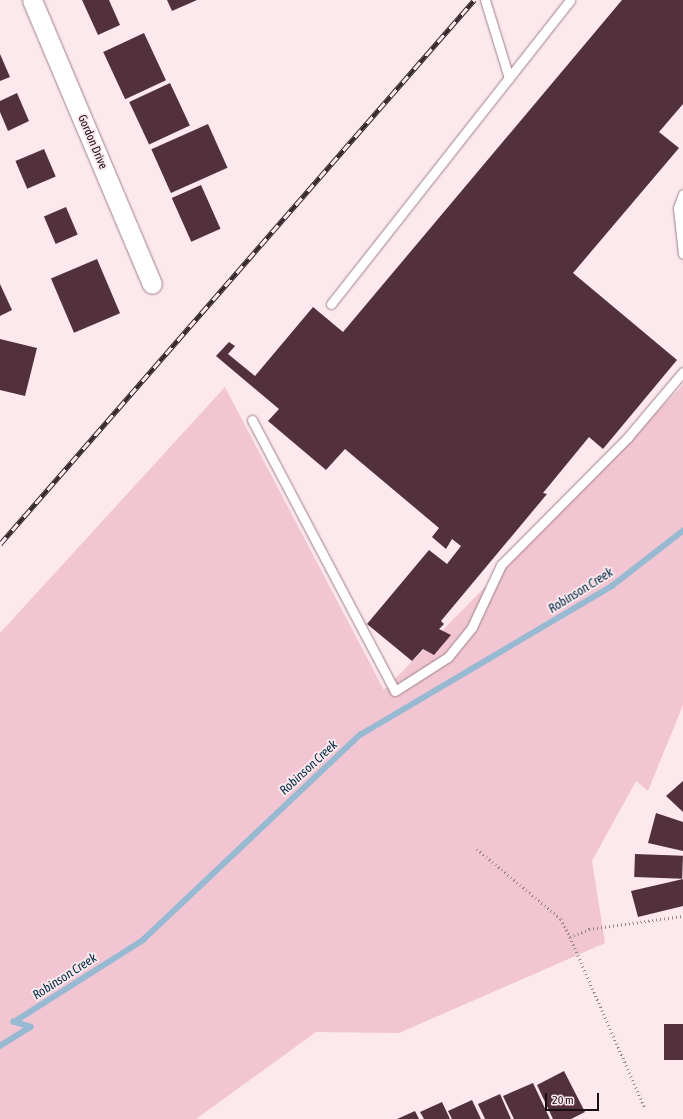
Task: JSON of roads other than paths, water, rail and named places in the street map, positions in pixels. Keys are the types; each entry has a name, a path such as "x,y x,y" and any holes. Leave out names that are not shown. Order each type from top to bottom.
{"street":[{"name":"Gordon Drive","path":"32,0 152,284"}],"lane":[{"path":"485,0 509,78"},
{"path":"331,304 570,0"},
{"path":"683,194 678,208 683,254"},
{"path":"252,420 395,690 448,657 472,627 501,565 628,437 683,372"}],"waterway":[{"name":"Robinson Creek","path":"0,1046 30,1027 14,1022 143,940 360,735 612,586 683,531"}],"railway":[{"path":"0,544 474,0"}]}
